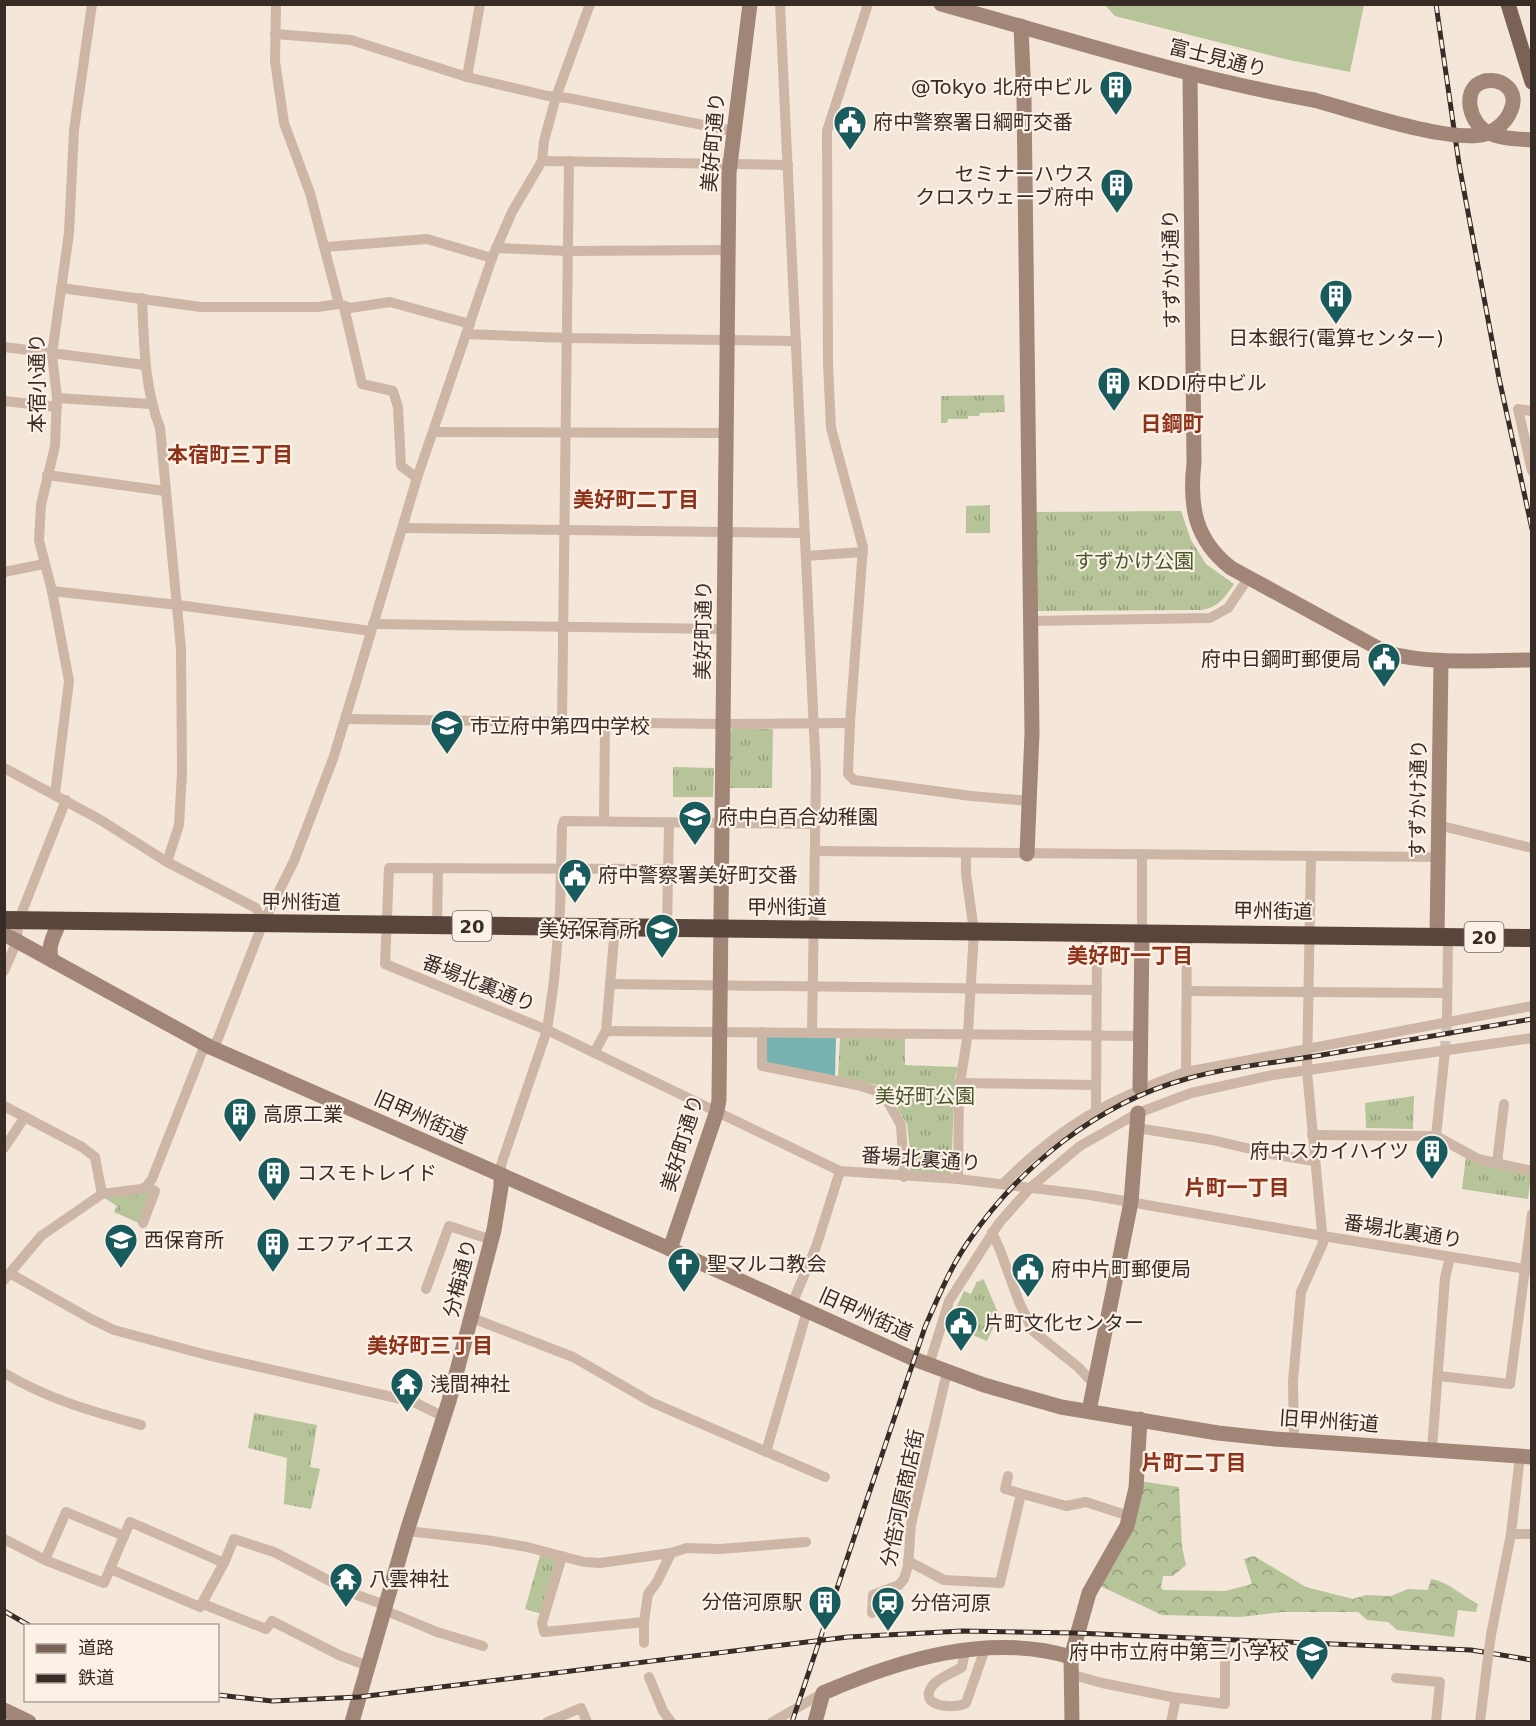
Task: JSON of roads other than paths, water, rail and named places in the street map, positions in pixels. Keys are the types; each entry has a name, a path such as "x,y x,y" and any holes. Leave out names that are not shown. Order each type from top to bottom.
{"highway":[{"name":"甲州街道","path":"11,921 437,926 560,918 615,927 1532,938"}],"main road":[{"path":"1508,4 1532,82"}],"street":[{"name":"本宿小通り","path":"55,794 69,681 52,591 39,540 41,505 55,446 57,402 52,354 69,232 74,130 92,4"},
{"path":"276,4 275,61 284,123 310,193 362,384 393,391 398,407 401,466 417,478"},
{"path":"467,77 480,4"},
{"path":"146,1187 152,1179 202,1052 217,1041 263,923 294,861 345,719 417,478 494,253 512,212 542,161 544,141 556,97 590,4"},
{"name":"美好町通り","path":"670,1249 717,1111 720,1032 730,163 750,4"},
{"path":"780,4 816,774 812,1033"},
{"path":"868,4 827,131 828,363 831,428 863,552 848,769 850,778 854,780 971,796 1029,801"},
{"name":"富士見通り","path":"941,4 1190,75 1314,100 1430,131 1475,135 1486,134 1501,125 1508,117 1513,102 1510,89 1493,79 1480,82 1471,92 1470,107 1476,123 1488,133 1532,141"},
{"path":"1021,26 1024,98 1032,733 1027,854"},
{"path":"275,34 351,40 467,77 556,97 733,131"},
{"name":"すずかけ通り","path":"1190,75 1194,463 1191,483 1192,503 1202,533 1212,550 1224,563 1372,647 1404,657 1441,661 1532,660"},
{"path":"542,161 788,165"},
{"path":"562,722 569,161"},
{"path":"325,247 427,239 494,253 568,250 728,250"},
{"path":"61,288 201,307 318,307 390,302 468,329 567,338 796,341"},
{"path":"142,298 145,365 151,404 160,428 181,650 182,773 179,825 167,862"},
{"path":"4,347 145,365"},
{"path":"4,401 151,404"},
{"path":"1532,411 1518,409 1532,471"},
{"path":"434,432 726,433"},
{"path":"47,475 165,491"},
{"path":"403,528 805,533"},
{"path":"806,555 863,552"},
{"path":"4,572 44,564"},
{"path":"1030,621 1210,618 1228,608 1250,577"},
{"path":"52,591 372,628 724,629"},
{"name":"すずかけ通り","path":"1441,661 1438,857 1443,937"},
{"path":"345,719 814,725 850,723"},
{"path":"605,723 604,821 815,824"},
{"path":"4,768 66,800 167,862 256,908 263,923"},
{"path":"4,971 11,938 11,921 66,800"},
{"name":"分梅通り","path":"352,1722 472,1318 492,1240 501,1187 501,1165 547,1030 560,918 562,827 564,821 604,821"},
{"path":"667,928 669,822"},
{"path":"1438,825 1532,848"},
{"path":"815,851 1438,857"},
{"path":"958,1179 959,1083 968,1033 974,931 966,874 966,853"},
{"path":"1140,1088 1142,854"},
{"path":"1294,1440 1293,1381 1301,1292 1323,1243 1307,1071 1311,856"},
{"path":"385,925 389,868 668,870"},
{"path":"437,926 438,868"},
{"path":"54,961 51,958 50,948 60,921"},
{"name":"番場北裏通り","path":"385,925 385,964 547,1030 840,1171 958,1179 1031,1187 1528,1270"},
{"path":"594,1053 606,1031 615,927"},
{"path":"1096,1110 1097,932"},
{"path":"1186,1072 1187,933"},
{"path":"1443,937 1447,1022"},
{"name":"旧甲州街道","path":"11,938 210,1047 947,1372 1053,1405 1218,1433 1526,1457"},
{"path":"610,984 1097,990"},
{"path":"1186,991 1447,993"},
{"path":"1003,1184 1050,1141 1096,1110 1140,1088 1186,1072 1532,1006"},
{"path":"606,1031 1140,1036"},
{"path":"762,1032 762,1066 883,1093 901,1125 904,1177"},
{"path":"929,1365 949,1301 992,1232 1031,1187 1080,1146 1138,1120 1165,1101 1218,1086 1273,1075 1532,1038"},
{"path":"1436,1136 1445,1051"},
{"path":"959,1083 1096,1085"},
{"path":"1497,1163 1504,1104"},
{"path":"4,1106 82,1147 95,1157 102,1194"},
{"path":"4,1148 25,1117"},
{"path":"1138,1120 1276,1155 1315,1161"},
{"path":"1089,1412 1131,1202 1138,1120"},
{"path":"1312,1135 1436,1136 1478,1159 1532,1171"},
{"path":"792,1304 816,1247 840,1171"},
{"path":"143,1223 155,1191 146,1187 102,1194 41,1236 8,1277 114,1330 218,1358 414,1402 444,1418"},
{"path":"1439,1376 1510,1384 1528,1270 1532,1214"},
{"path":"426,1289 449,1226 492,1240"},
{"path":"992,1232 1019,1302 1033,1331 1078,1367 1094,1384"},
{"path":"1432,1449 1445,1278 1450,1257"},
{"path":"766,1452 807,1311"},
{"path":"472,1318 573,1358 651,1402 825,1477"},
{"name":"分倍河原商店街","path":"872,1612 873,1594 899,1586 904,1579 911,1525 947,1372"},
{"path":"4,1373 57,1400 141,1425"},
{"path":"1072,1722 1071,1657 1089,1593 1123,1533 1129,1516 1136,1488 1140,1419"},
{"path":"1480,1722 1491,1635 1526,1457"},
{"path":"1008,1476 1005,1489 1066,1506 1086,1502 1129,1516"},
{"path":"908,1561 945,1580 1000,1583 1021,1494"},
{"path":"45,1560 66,1512 124,1536"},
{"path":"4,1539 45,1560 104,1582 130,1522 224,1563"},
{"path":"407,1531 527,1547 584,1562 600,1563 671,1553 687,1548 720,1549 806,1542"},
{"path":"1511,1534 1532,1534"},
{"path":"110,1569 200,1607 234,1539 274,1552 357,1595 437,1632 483,1646"},
{"path":"644,1643 648,1594 657,1582 671,1553"},
{"path":"562,1556 542,1623 544,1632 644,1622"},
{"path":"203,1604 266,1629 272,1621 339,1655 368,1666"},
{"path":"1070,1674 1176,1698 1226,1704 1226,1644"},
{"path":"772,1722 823,1693 867,1674 921,1658 1002,1648 1052,1651 1071,1657"},
{"path":"965,1651 962,1667 933,1685 930,1690 933,1702 939,1706 959,1707 966,1703 985,1649"},
{"path":"955,1672 966,1676 972,1684"},
{"path":"649,1677 663,1711 671,1722"},
{"path":"1396,1678 1440,1682 1436,1722"},
{"path":"815,1722 823,1693"},
{"path":"1171,1722 1176,1698"},
{"path":"547,1722 581,1708 587,1722"},
{"path":"4,1710 29,1722"}],"water":[{"path":"766,1037 836,1037 835,1077 765,1062"}],"tunnel":[{"path":"1445,1051 1447,1022"}],"railway":[{"path":"1436,4 1459,164 1499,378 1532,529"},
{"path":"792,1722 925,1327 950,1273 968,1242 988,1214 1036,1164 1092,1121 1153,1090 1186,1079 1234,1068 1532,1019"},
{"path":"4,1611 27,1624"},
{"path":"219,1695 272,1701 359,1697 848,1637 962,1631 1076,1633 1471,1650 1532,1660"}],"place":[{"name":"@Tokyo 北府中ビル","path":"1116,116"},
{"name":"府中警察署日綱町交番","path":"850,151"},
{"name":"セミナーハウス クロスウェーブ府中","path":"1117,214"},
{"name":"日本銀行(電算センター)","path":"1336,325"},
{"name":"KDDI府中ビル","path":"1114,412"},
{"name":"府中日鋼町郵便局","path":"1384,688"},
{"name":"市立府中第四中学校","path":"447,755"},
{"name":"府中白百合幼稚園","path":"695,846"},
{"name":"府中警察署美好町交番","path":"575,904"},
{"name":"美好保育所","path":"662,959"},
{"name":"高原工業","path":"240,1143"},
{"name":"府中スカイハイツ","path":"1432,1180"},
{"name":"コスモトレイド","path":"274,1202"},
{"name":"西保育所","path":"121,1269"},
{"name":"エフアイエス","path":"273,1273"},
{"name":"聖マルコ教会","path":"684,1293"},
{"name":"府中片町郵便局","path":"1028,1298"},
{"name":"片町文化センター","path":"961,1352"},
{"name":"浅間神社","path":"407,1413"},
{"name":"八雲神社","path":"346,1608"},
{"name":"分倍河原駅","path":"825,1631"},
{"name":"分倍河原","path":"888,1632"},
{"name":"府中市立府中第三小学校","path":"1312,1681"}],"district":[{"name":"日鋼町","path":"1172,424"},
{"name":"本宿町三丁目","path":"230,455"},
{"name":"美好町二丁目","path":"636,500"},
{"name":"美好町一丁目","path":"1130,956"},
{"name":"片町一丁目","path":"1237,1188"},
{"name":"美好町三丁目","path":"430,1346"},
{"name":"片町二丁目","path":"1194,1463"}],"park label":[{"name":"すずかけ公園","path":"1134,561"},
{"name":"美好町公園","path":"925,1096"}]}
